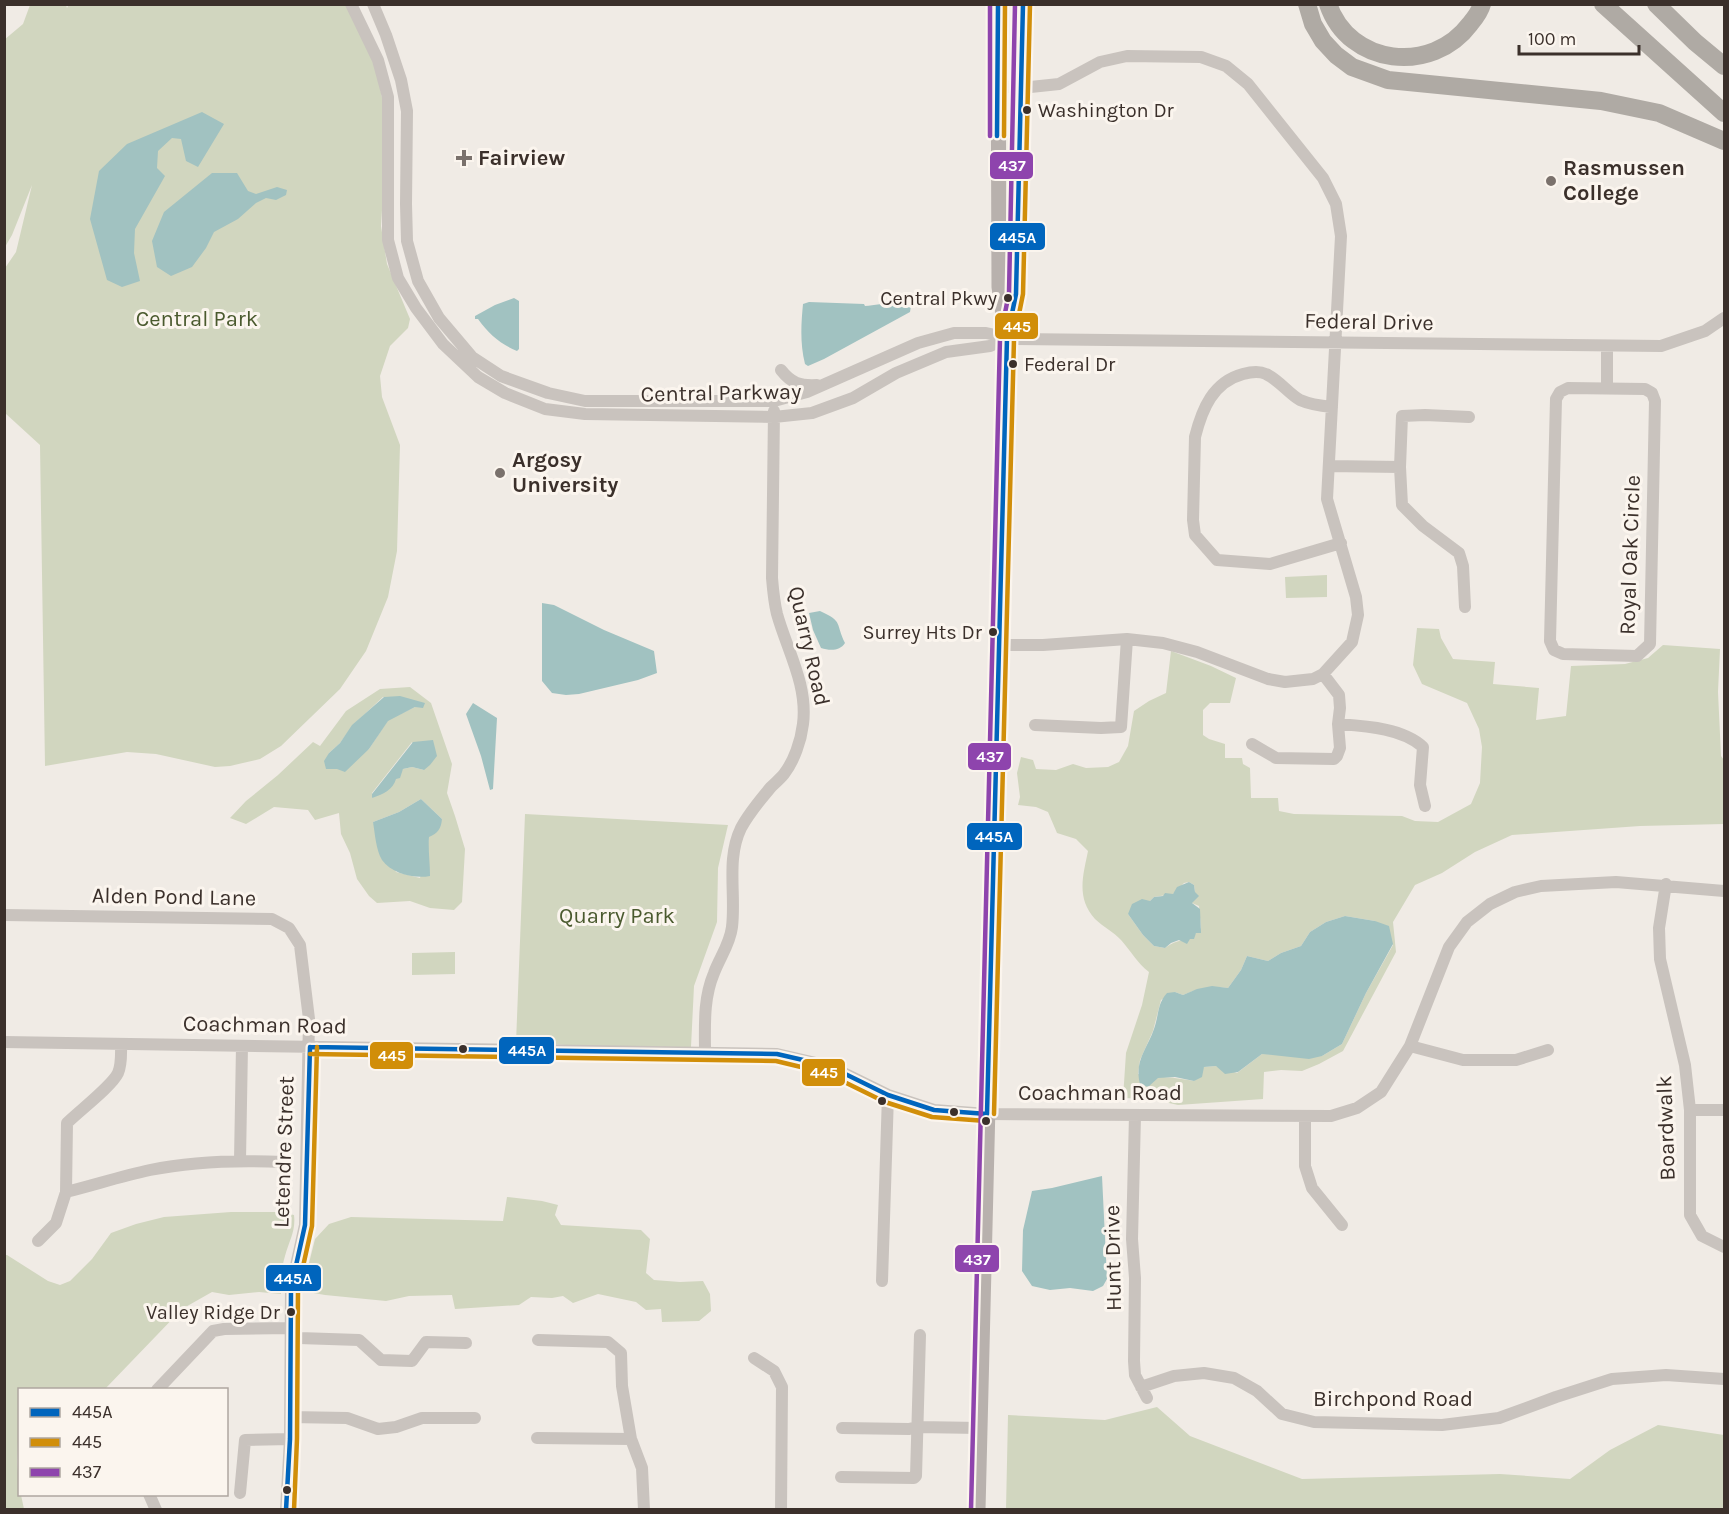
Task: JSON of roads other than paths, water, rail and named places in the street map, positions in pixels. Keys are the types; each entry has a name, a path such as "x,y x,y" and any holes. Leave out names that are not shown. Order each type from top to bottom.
{"highway":[{"path":"1307,4 1313,24 1323,41 1336,55 1352,67 1388,80 1601,101 1659,114 1725,141"},
{"path":"1328,4 1340,28 1357,44 1378,54 1404,58 1434,53 1461,37 1480,12 1482,4"},
{"path":"1604,4 1725,113"},
{"path":"1656,4 1695,42 1725,66"}],"main road":[{"path":"998,4 999,287 1007,338"},
{"path":"978,1509 1007,338 1016,294 1023,4"}],"street":[{"name":"Central Parkway","path":"351,4 378,60 388,97 388,240 398,278 416,309 443,344 478,377 505,393 545,409 585,414 774,417 812,413 853,398 896,373 946,352 990,346 1007,338"},
{"name":"Central Parkway","path":"373,4 394,57 407,111 407,242 418,281 439,318 472,357 501,376 548,393 585,401 774,401 807,392 918,343 954,333 986,333 1007,338"},
{"path":"997,86 1021,88 1059,84 1100,62 1127,56 1201,57 1226,66 1248,84 1323,178 1336,204 1341,236 1327,499 1356,597 1358,615 1352,642 1323,674 1313,679 1285,682 1268,679 1197,652 1163,643 1126,639 1043,645 999,645"},
{"name":"Federal Drive","path":"1007,338 1661,346 1705,331 1725,318"},
{"path":"1606,388 1607,346"},
{"path":"781,369 798,385 824,385"},
{"path":"1332,407 1300,400 1286,387 1264,373 1248,373 1231,377 1214,391 1207,401 1197,427 1193,520 1195,535 1218,560 1270,564 1341,543"},
{"name":"Royal Oak Circle","path":"1568,388 1606,388 1645,389 1652,393 1655,401 1650,644 1637,656 1563,654 1554,650 1550,640 1556,399 1560,392 1568,388"},
{"name":"Quarry Road","path":"705,1054 706,996 732,929 734,852 741,829 755,806 785,773 796,751 803,725 804,708 800,680 777,616 772,578 774,401"},
{"path":"1465,607 1463,566 1459,554 1423,526 1402,505 1400,467 1402,416 1469,417"},
{"path":"1329,466 1400,467"},
{"path":"1035,724 1121,727 1126,639"},
{"path":"1252,744 1276,758 1334,759 1338,756 1340,748 1339,695 1323,674"},
{"path":"1338,724 1370,726 1416,741 1423,747 1420,785 1425,806"},
{"name":"Coachman Road","path":"4,1042 777,1054 830,1066 888,1095 934,1110 987,1114 1331,1116 1357,1108 1381,1092 1410,1046 1449,947 1467,922 1490,904 1515,892 1541,886 1616,882 1725,891"},
{"name":"Boardwalk","path":"1666,885 1659,928 1660,959 1685,1065 1690,1110 1690,1215 1702,1236 1725,1247"},
{"name":"Alden Pond Lane","path":"4,915 272,919 289,928 300,945 310,1047"},
{"path":"38,1241 56,1223 66,1192 67,1123 118,1073 121,1044"},
{"path":"240,1160 242,1046"},
{"path":"1410,1046 1463,1060 1516,1060 1548,1050"},
{"name":"Letendre Street","path":"286,1509 290,1439 291,1288 305,1225 310,1047"},
{"path":"882,1281 888,1095"},
{"path":"1690,1110 1725,1110"},
{"name":"Hunt Drive","path":"1135,1115 1132,1239 1135,1278 1134,1361 1135,1375 1144,1393"},
{"path":"1305,1116 1305,1166 1312,1188 1342,1225"},
{"path":"66,1192 150,1170 189,1164 240,1160 283,1162"},
{"path":"158,1388 213,1331 224,1329 290,1328 299,1338 360,1340 381,1360 412,1361 426,1342 466,1343"},
{"path":"841,1476 914,1478 916,1476 920,1335"},
{"path":"538,1340 608,1342 621,1353 622,1386 631,1439 642,1468 644,1509"},
{"path":"754,1358 774,1371 782,1387 781,1509"},
{"name":"Birchpond Road","path":"1144,1393 1174,1376 1204,1373 1234,1378 1257,1391 1282,1414 1314,1422 1442,1425 1499,1418 1612,1380 1666,1375 1725,1379"},
{"path":"290,1417 347,1419 378,1428 396,1427 422,1418 475,1418"},
{"path":"842,1428 909,1429 917,1426 980,1428"},
{"path":"537,1438 631,1439"},
{"path":"240,1493 245,1440 290,1439"}],"water":[{"path":"202,112 224,124 198,167 186,161 181,139 172,138 158,151 157,168 165,176 135,229 134,253 140,281 122,287 107,280 90,219 99,171 127,144"},
{"path":"212,173 237,173 248,191 256,194 277,187 287,190 286,195 276,200 266,198 256,203 238,219 214,232 192,267 171,276 157,267 152,241 164,212"},
{"path":"514,298 519,301 519,349 517,351 500,342 478,319 475,319 475,316 495,305"},
{"path":"809,302 864,304 865,306 894,303 911,306 910,312 808,366 803,357 801,327 803,304"},
{"path":"542,603 554,605 604,630 654,651 657,673 638,680 579,694 552,693 542,681"},
{"path":"820,611 833,618 838,624 845,643 840,648 831,650 821,648 809,613"},
{"path":"400,696 425,703 423,708 415,707 388,721 369,749 345,772 326,769 324,761 352,725 384,697"},
{"path":"473,703 497,718 493,789 490,790 466,714"},
{"path":"433,740 437,756 430,765 424,770 412,767 403,769 400,778 396,779 390,789 372,798 372,794 413,742"},
{"path":"421,799 442,819 439,830 429,837 430,876 418,877 398,872 386,865 377,847 373,822 399,812"},
{"path":"1189,882 1194,885 1195,892 1199,896 1192,903 1200,909 1201,933 1196,933 1194,939 1190,939 1187,944 1179,940 1165,948 1154,946 1128,914 1132,904 1142,899 1150,901 1165,893 1173,894 1177,887"},
{"path":"1345,916 1389,926 1393,944 1342,1044 1322,1056 1309,1059 1262,1054 1238,1072 1225,1074 1216,1066 1204,1067 1202,1077 1194,1081 1175,1077 1158,1078 1148,1087 1140,1084 1139,1069 1142,1055 1154,1029 1161,1001 1167,993 1175,992 1183,995 1212,986 1228,988 1241,970 1247,956 1268,961 1281,953 1301,946 1310,932 1326,922"},
{"path":"1102,1176 1107,1279 1103,1286 1093,1291 1070,1288 1050,1290 1032,1286 1022,1271 1023,1230 1032,1191"}],"place":[{"name":"Washington Dr","path":"1027,110"},
{"name":"Fairview","path":"464,158"},
{"name":"Rasmussen College","path":"1551,181"},
{"name":"Central Pkwy","path":"1008,298"},
{"name":"Federal Dr","path":"1013,364"},
{"name":"Argosy University","path":"500,473"},
{"name":"Surrey Hts Dr","path":"993,632"},
{"name":"Valley Ridge Dr","path":"291,1312"}],"park label":[{"name":"Central Park","path":"197,319"},
{"name":"Quarry Park","path":"617,916"}]}
